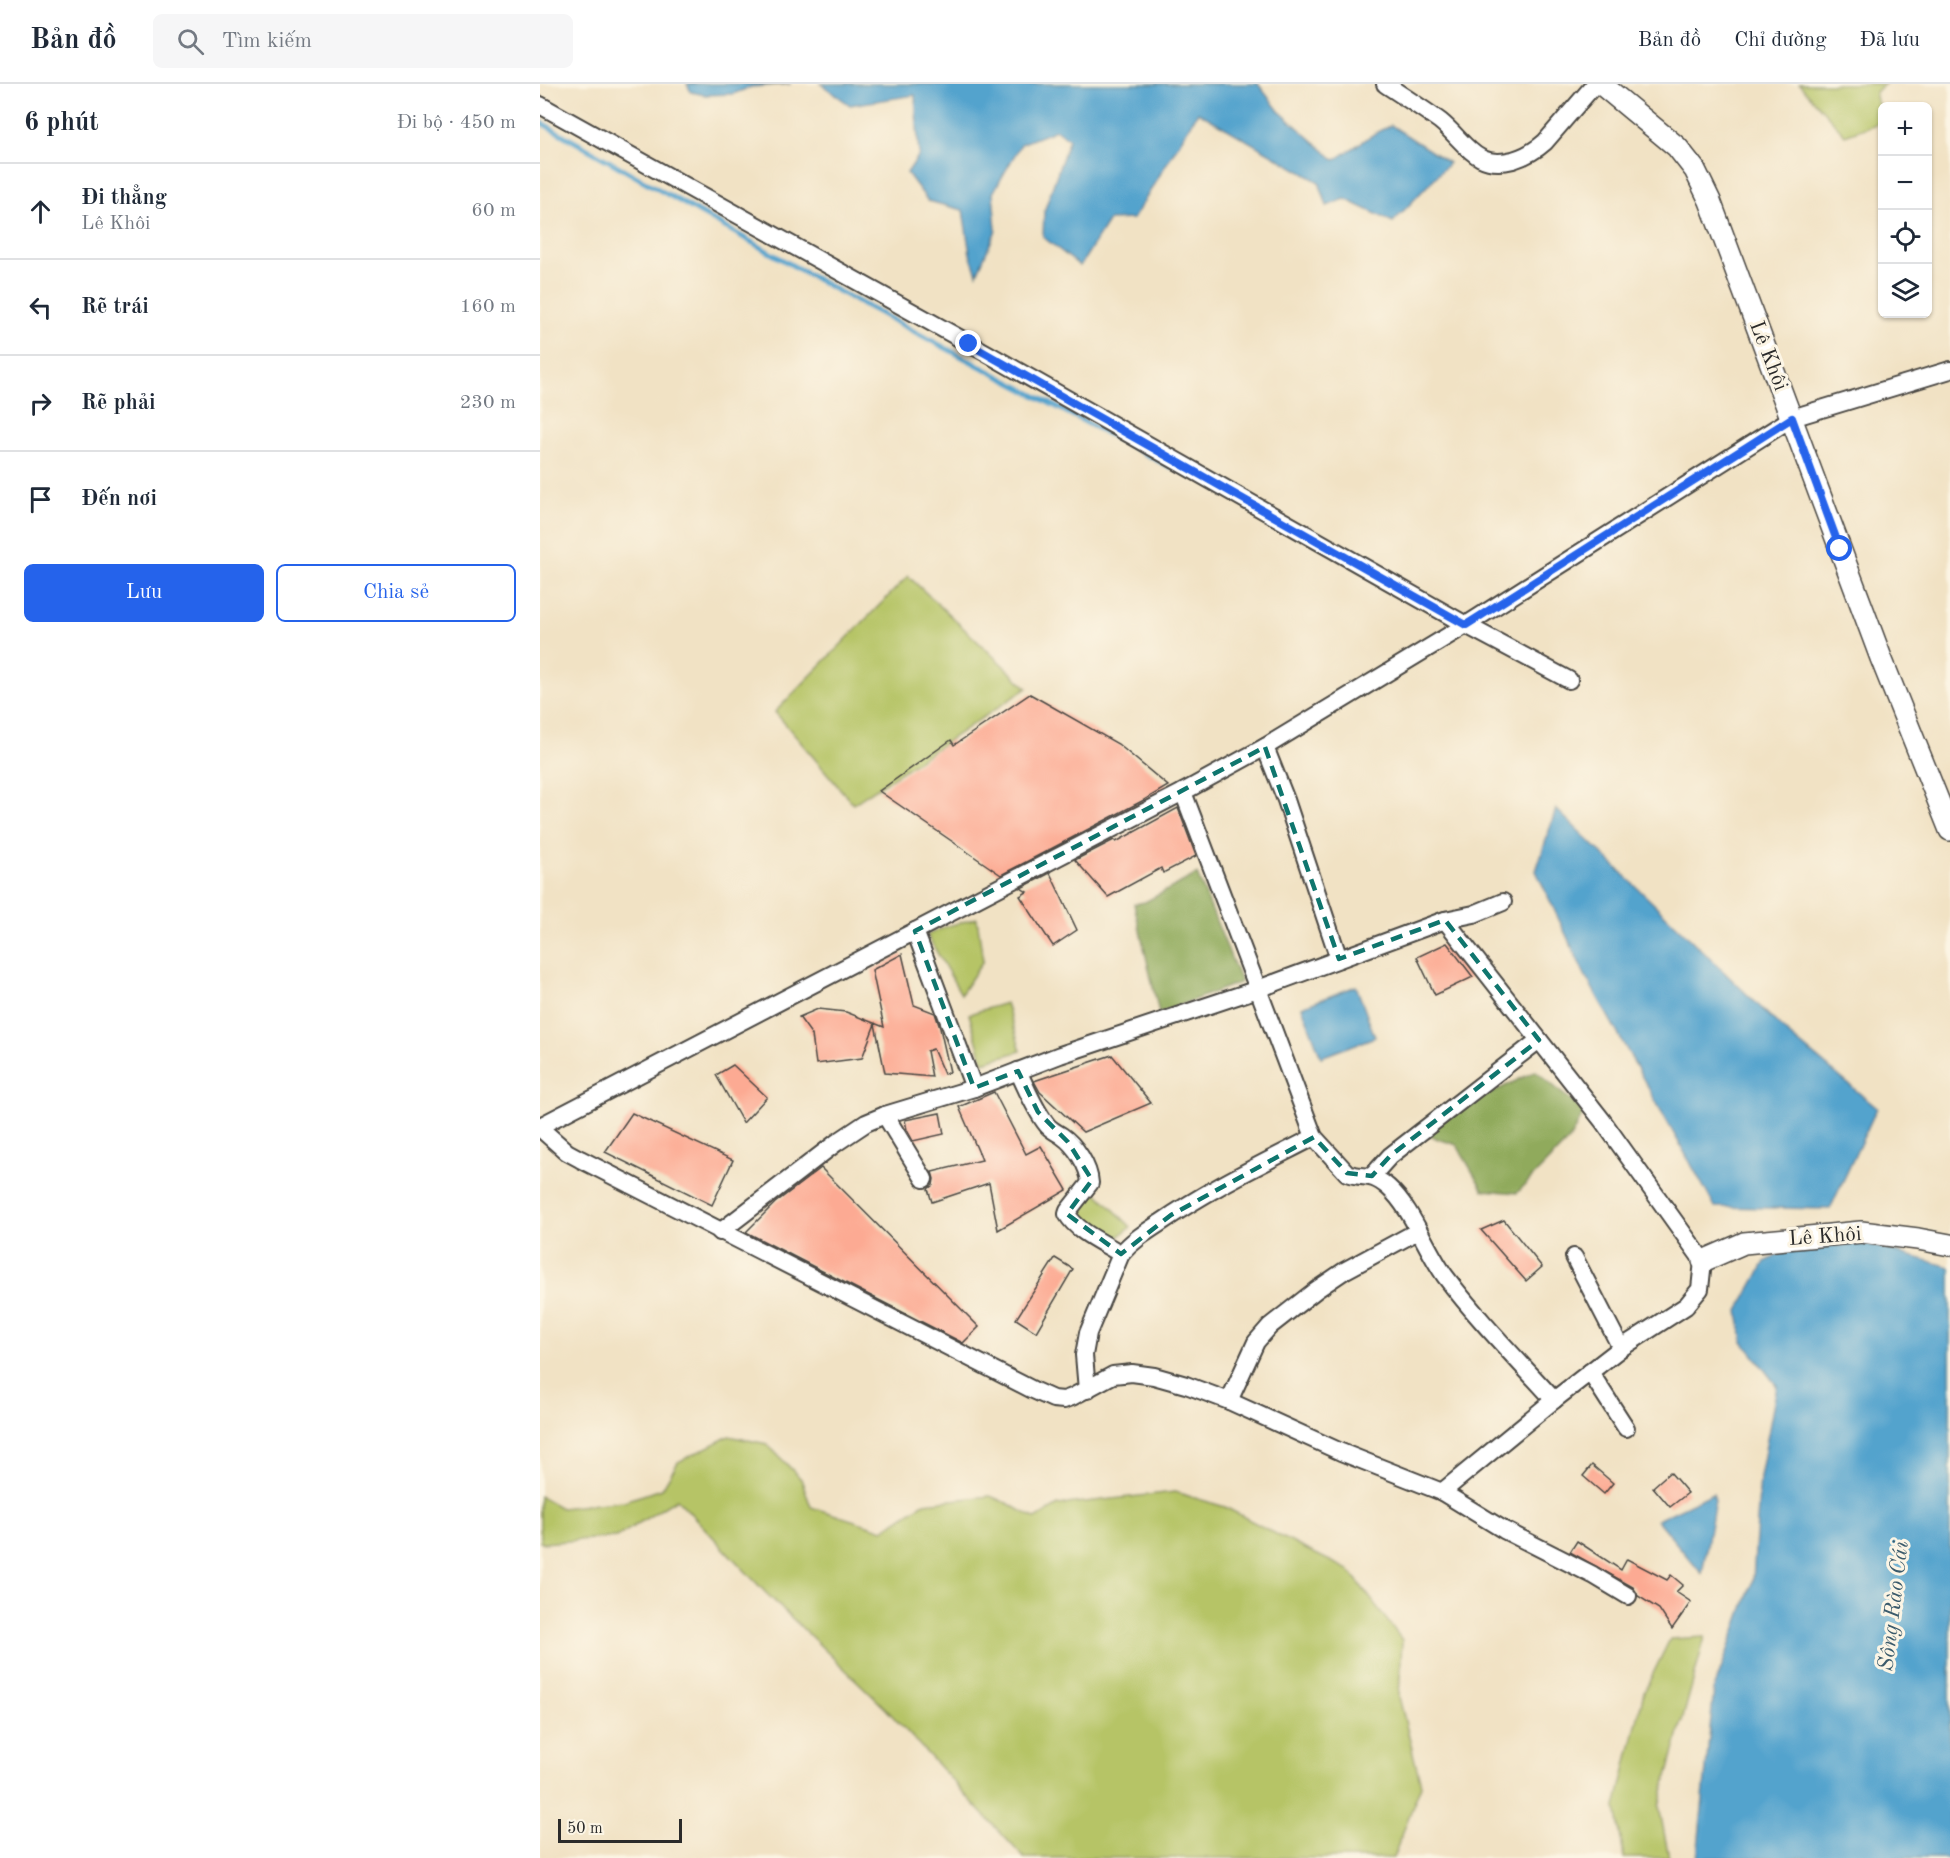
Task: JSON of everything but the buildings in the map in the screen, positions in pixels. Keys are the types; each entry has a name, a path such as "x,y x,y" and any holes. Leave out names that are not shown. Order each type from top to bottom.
{"street":[{"path":"1385,84 1439,120 1480,159 1495,163 1524,157 1537,150 1595,84"},
{"name":"Lê Khôi","path":"1601,84 1677,147 1695,170 1710,201 1881,658 1950,830"},
{"path":"540,105 999,360 1466,625 1569,680"},
{"path":"1628,1596 1593,1575 1496,1526 1442,1492 1341,1452 1229,1401 1186,1385 1154,1376 1132,1373 1113,1375 1064,1400 1053,1399 720,1232 567,1152 540,1127 1265,747 1466,625 1792,418 1950,370"},
{"path":"1265,747 1286,800 1339,959"},
{"path":"1183,792 1314,1137 1347,1173 1353,1176 1372,1176 1389,1188 1407,1210 1444,1273 1471,1309 1554,1400"},
{"path":"720,1232 836,1143 866,1123 885,1115 975,1088 1094,1043 1258,989 1445,920 1474,914 1503,902"},
{"path":"1442,1492 1621,1348 1686,1306 1697,1294 1702,1284 1703,1261 1602,1120 1445,920"},
{"path":"915,931 975,1088"},
{"path":"1372,1176 1390,1156 1539,1040"},
{"path":"1018,1071 1038,1112 1049,1127 1068,1142 1090,1176 1090,1182 1068,1210 1069,1219 1121,1254"},
{"path":"885,1115 924,1179"},
{"path":"1087,1390 1083,1355 1088,1333 1121,1254 1132,1242 1215,1188 1314,1137"},
{"path":"1229,1401 1256,1342 1270,1326 1344,1271 1418,1232"},
{"name":"Lê Khôi","path":"1703,1261 1744,1244 1861,1233 1950,1245"},
{"path":"1574,1257 1621,1348"},
{"path":"1590,1372 1626,1428"}],"highlighted area":[{"path":"1265,747 1339,959 1445,920 1539,1040 1390,1156 1372,1176 1347,1173 1314,1137 1171,1215 1121,1254 1067,1214 1092,1180 1068,1142 1038,1112 1018,1071 974,1088 915,931"}],"green space":[{"path":"1799,84 1885,84 1875,92 1878,123 1845,135"},
{"path":"908,576 1027,688 853,804 775,712"},
{"path":"1197,874 1241,982 1159,1013 1134,904 1145,902"},
{"path":"977,918 983,961 961,994 927,935"},
{"path":"1006,1003 1021,1051 983,1062 969,1014"},
{"path":"1536,1071 1584,1112 1569,1140 1517,1193 1483,1190 1457,1145 1414,1131"},
{"path":"1096,1192 1131,1227 1112,1242 1074,1213"},
{"path":"729,1436 767,1444 801,1479 811,1507 883,1530 924,1503 990,1496 1036,1519 1058,1505 1175,1492 1225,1507 1349,1570 1402,1640 1399,1697 1421,1785 1393,1858 1024,1858 886,1709 766,1593 677,1499 617,1537 540,1542 540,1496 561,1508 624,1501 662,1489 678,1462"},
{"path":"1705,1637 1659,1806 1669,1858 1624,1858 1616,1807 1644,1692 1670,1639"}],"water":[{"path":"687,84 791,84 751,87 733,94 705,95 691,92"},
{"path":"821,84 1258,84 1279,111 1335,160 1391,125 1449,163 1393,222 1345,199 1327,206 1319,182 1198,112 1133,219 1109,220 1080,266 1043,237 1044,212 1069,139 1056,130 1021,144 993,193 996,230 977,274 970,254 963,210 928,201 907,173 919,155 915,95 850,105"},
{"path":"1556,809 1787,1033 1877,1108 1830,1209 1715,1207 1585,975 1536,871"},
{"path":"1356,986 1375,1037 1321,1057 1302,1007"},
{"name":"Sông Rào Cái","path":"1868,1244 1950,1267 1950,1858 1697,1858 1714,1689 1753,1580 1760,1477 1777,1386 1743,1342 1738,1311 1765,1262 1791,1248"},
{"path":"1713,1493 1715,1500 1702,1574 1657,1520"}],"waterway":[{"path":"540,122 834,289 1170,467"}],"route":[{"path":"969,344 1466,625 1792,418 1840,549"}]}
